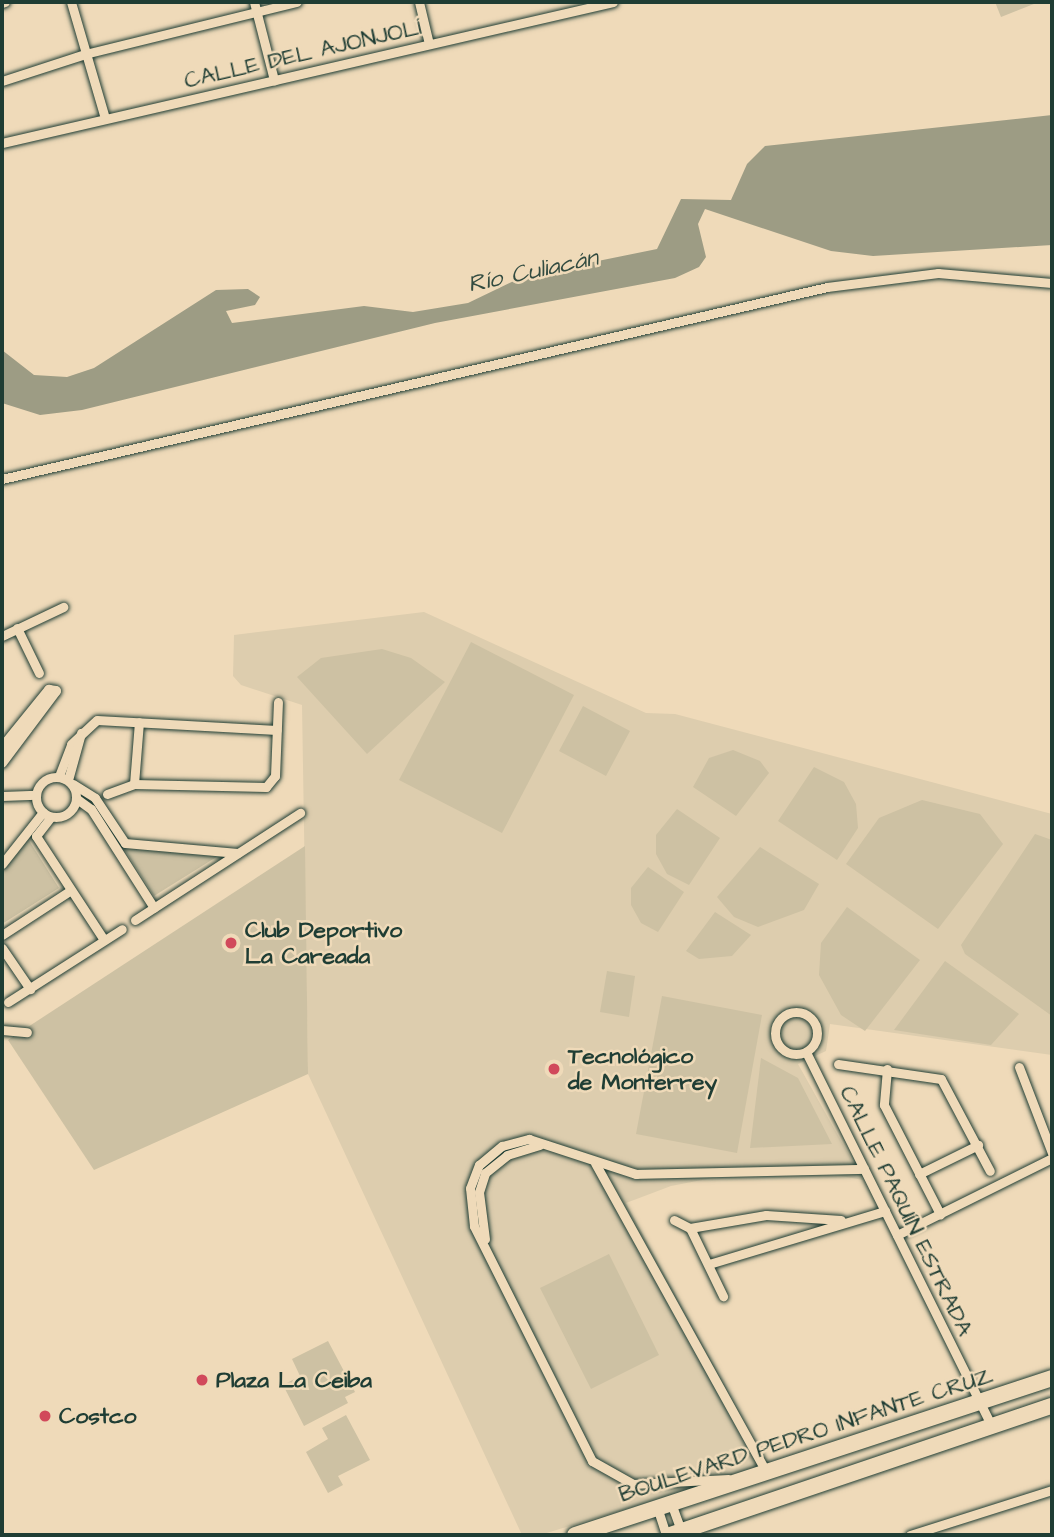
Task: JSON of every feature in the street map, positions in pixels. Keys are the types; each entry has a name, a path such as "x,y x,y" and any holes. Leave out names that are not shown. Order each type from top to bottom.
{"highway":[{"name":"BOULEVARD PEDRO INFANTE CRUZ","path":"575,1535 1052,1378"},
{"path":"675,1534 1052,1406"}],"street":[{"path":"71,2 106,118"},
{"path":"2,81 85,54 255,6 297,2"},
{"path":"419,2 429,44"},
{"name":"CALLE DEL AJONJOLÍ","path":"2,143 429,44 577,5 613,2"},
{"path":"255,6 274,80"},
{"path":"2,479 838,285 938,273 1052,283"},
{"path":"2,636 63,607"},
{"path":"17,628 39,673"},
{"path":"3,756 51,696"},
{"path":"107,794 134,784 266,787 275,776 278,702"},
{"path":"238,853 121,846 77,799 67,780 81,732 97,720 277,730"},
{"path":"134,784 138,722"},
{"path":"36,795 41,783 67,780 95,798 154,908"},
{"path":"2,796 36,795"},
{"path":"36,795 47,815"},
{"path":"2,864 47,815 71,812 77,799"},
{"path":"135,920 300,813"},
{"path":"32,834 104,940"},
{"path":"2,935 71,890"},
{"path":"8,1002 122,929"},
{"path":"2,948 30,989"},
{"path":"804,1014 816,1025 817,1039 806,1052 787,1052 777,1042 783,1016 804,1014"},
{"path":"2,1030 27,1032"},
{"name":"CALLE PAQUÍN ESTRADA","path":"806,1052 992,1426"},
{"path":"838,1064 887,1069 941,1079 990,1171"},
{"path":"897,1235 1052,1156 1019,1067"},
{"path":"887,1069 884,1105 940,1214"},
{"path":"595,1163 762,1475 633,1484 604,1472 579,1441 485,1239 479,1192 485,1173 508,1155 540,1144 595,1163 649,1175 760,1166 864,1169"},
{"path":"919,1174 978,1145"},
{"path":"709,1264 846,1220 885,1211"},
{"path":"690,1228 766,1214 846,1220"},
{"path":"674,1220 690,1228 723,1296"},
{"path":"911,1535 1052,1490"},
{"path":"664,1505 675,1534"},
{"path":"664,1505 675,1534"}],"shaded area":[{"path":"995,2 1039,2 1001,17"},
{"path":"1052,115 1052,245 873,256 831,251 705,209 698,224 706,257 699,267 675,278 435,323 82,410 40,415 2,403 2,350 34,375 67,377 94,368 216,290 248,289 260,297 255,305 226,311 232,323 364,306 413,312 468,303 524,276 657,249 681,199 731,200 747,164 765,146"},
{"name":"Tecnológico de Monterrey","path":"424,612 646,713 675,714 1052,814 1052,1055 830,1024 826,1051 798,1064 863,1180 819,1172 743,1172 671,1186 626,1203 768,1466 540,1535 522,1535 308,1074 302,705 241,685 233,676 234,635"},
{"path":"471,642 574,695 502,833 399,780"},
{"path":"382,649 411,658 445,682 367,754 297,677 321,658"},
{"path":"583,706 630,731 606,776 559,751"},
{"path":"733,750 760,761 769,773 736,816 693,787 709,758"},
{"path":"814,767 844,782 856,804 858,828 837,860 778,821"},
{"path":"922,800 980,814 1003,844 938,929 846,864 879,818"},
{"path":"677,809 720,838 689,885 667,874 656,854 656,835"},
{"path":"1035,834 1052,840 1052,1016 965,954 961,945"},
{"path":"28,839 59,888 2,924 2,868"},
{"name":"Club Deportivo La Careada","path":"305,846 308,1074 94,1170 8,1040"},
{"path":"123,847 218,856 154,896"},
{"path":"760,847 819,884 804,910 758,927 734,917 717,897"},
{"path":"648,867 684,892 658,932 641,923 631,905 631,888"},
{"path":"847,907 920,960 865,1031 841,1015 819,975 821,943"},
{"path":"715,912 751,935 732,956 699,959 686,951"},
{"path":"945,961 1019,1014 991,1045 894,1030"},
{"path":"607,971 635,976 629,1017 600,1012"},
{"path":"662,996 762,1015 737,1153 636,1134"},
{"path":"761,1058 798,1078 832,1144 750,1148"},
{"path":"609,1254 659,1355 591,1389 540,1288"},
{"path":"328,1341 355,1392 345,1397 348,1403 304,1426 283,1385 300,1376 292,1359"},
{"path":"346,1415 370,1460 338,1476 343,1485 328,1493 306,1452 328,1439 322,1428"}],"place":[{"name":"Club Deportivo La Careada","path":"231,943"},
{"name":"Tecnológico de Monterrey","path":"554,1069"},
{"name":"Plaza La Ceiba","path":"202,1380"},
{"name":"Costco","path":"45,1416"}],"water label":[{"name":"Río Culiacán","path":"533,272"}]}
